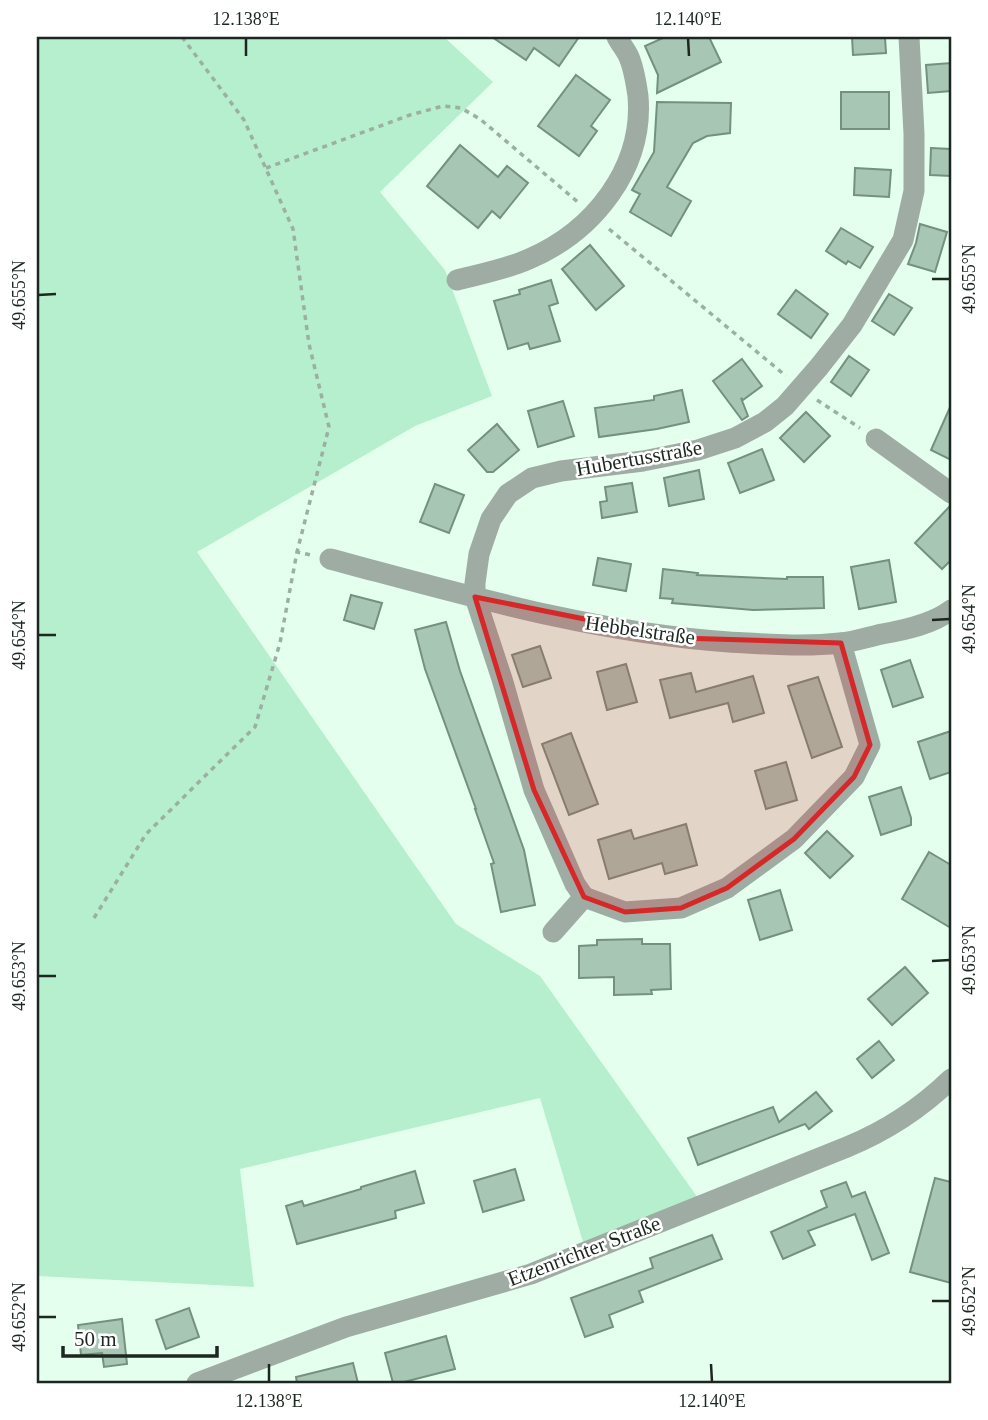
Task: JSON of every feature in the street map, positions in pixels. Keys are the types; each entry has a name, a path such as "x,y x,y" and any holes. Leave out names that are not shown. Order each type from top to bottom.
{"street":[{"path":"457,280 529,259 558,243 593,215 610,196 621,178 636,138 639,112 636,82 629,56 617,37"},
{"name":"Hubertusstraße","path":"584,897 575,884 534,790 475,597 480,554 491,519 508,494 532,478 561,471 643,461 736,439 785,406 819,367 852,325 903,240 914,191 909,37"},
{"path":"876,439 951,493"},
{"name":"Hebbelstraße","path":"330,559 548,615 679,639 761,644 841,643 941,618 951,610"},
{"path":"553,932 584,897 625,912 681,908 727,888 794,839 855,776 870,745 841,643"},
{"name":"Etzenrichter Straße","path":"197,1383 346,1327 531,1274 765,1180 868,1138 912,1113 951,1079"}],"path":[{"path":"93,918 146,834 255,727 280,643 297,552 330,427 309,344 293,229 244,120 182,37"},
{"path":"266,168 410,115 443,106 461,108 480,119 800,388 876,439"},
{"path":"297,552 330,559"}],"highlighted area":[{"path":"475,597 679,638 841,643 870,745 854,777 794,839 727,888 681,908 625,912 584,897 534,790"}],"green space":[{"path":"37,37 444,37 493,82 380,192 445,270 492,396 415,426 197,552 456,924 540,976 703,1205 586,1252 540,1098 240,1169 254,1287 37,1276"}],"building":[{"path":"492,37 579,37 559,66 534,48 526,60"},
{"path":"665,37 709,37 721,62 657,93 658,75 645,46"},
{"path":"852,37 885,37 886,53 853,55"},
{"path":"951,63 951,91 928,93 926,65"},
{"path":"576,75 610,100 591,126 597,131 579,156 538,126"},
{"path":"841,92 889,92 889,129 841,129"},
{"path":"657,102 731,103 730,133 707,136 693,143 667,187 691,201 671,236 630,212 640,194 632,190 654,152"},
{"path":"460,145 498,177 507,166 528,183 500,218 492,211 478,228 427,186"},
{"path":"931,148 951,149 951,176 930,175"},
{"path":"855,168 891,170 889,197 854,195"},
{"path":"920,224 947,232 935,272 908,264"},
{"path":"841,228 873,247 860,268 848,261 846,264 826,251"},
{"path":"590,245 624,286 596,310 562,269"},
{"path":"551,280 558,303 549,306 560,341 530,349 528,343 508,349 494,301 520,294 519,290"},
{"path":"796,290 828,314 811,338 778,314"},
{"path":"889,294 912,308 894,335 872,321"},
{"path":"849,356 869,370 851,396 831,382"},
{"path":"742,359 762,386 743,400 741,398 748,416 742,420 713,381"},
{"path":"682,390 689,422 599,437 595,408 654,400 654,396"},
{"path":"563,401 574,436 538,447 528,411"},
{"path":"951,405 951,460 931,450"},
{"path":"806,412 830,436 804,462 780,438"},
{"path":"497,424 519,450 493,472 487,472 468,450"},
{"path":"762,449 774,480 740,493 728,463"},
{"path":"699,470 704,499 669,506 664,478"},
{"path":"632,483 637,512 602,518 600,502 607,501 605,487"},
{"path":"435,484 464,495 449,533 420,522"},
{"path":"950,506 951,560 942,569 915,543"},
{"path":"598,558 631,564 626,591 593,585"},
{"path":"889,560 896,602 859,609 851,567"},
{"path":"663,569 698,573 697,575 787,579 823,577 824,608 753,610 672,603 673,599 660,598"},
{"path":"351,595 382,603 374,629 344,620"},
{"path":"446,622 460,671 524,850 535,905 501,912 491,864 494,863 425,669 415,630"},
{"path":"540,646 551,678 523,687 512,655"},
{"path":"910,660 923,697 893,707 881,670"},
{"path":"626,664 637,702 607,710 597,672"},
{"path":"691,673 696,692 753,676 764,713 733,722 728,703 670,718 660,680"},
{"path":"818,677 842,747 812,758 788,686"},
{"path":"951,731 951,772 930,779 918,742"},
{"path":"571,733 598,804 569,815 542,744"},
{"path":"786,762 797,800 766,809 755,771"},
{"path":"901,787 911,825 881,835 869,797"},
{"path":"686,824 697,865 665,874 662,863 609,879 598,840 631,830 634,839"},
{"path":"827,831 853,856 830,878 805,853"},
{"path":"929,852 951,865 951,928 902,899"},
{"path":"780,890 792,930 760,940 748,900"},
{"path":"642,939 642,944 670,944 671,989 651,990 652,994 614,995 614,977 579,978 579,946 597,945 597,940"},
{"path":"905,967 928,993 892,1025 868,999"},
{"path":"879,1041 894,1060 872,1078 857,1059"},
{"path":"816,1092 832,1111 809,1129 805,1124 698,1165 688,1138 773,1107 779,1122"},
{"path":"515,1169 524,1200 483,1212 474,1181"},
{"path":"415,1171 424,1203 395,1211 396,1218 297,1244 286,1206 302,1201 304,1206"},
{"path":"935,1178 951,1182 951,1283 910,1272"},
{"path":"846,1182 852,1197 865,1192 889,1253 872,1260 855,1214 808,1231 815,1245 783,1259 771,1232 827,1207 821,1191"},
{"path":"712,1235 722,1259 639,1291 643,1302 609,1315 613,1327 585,1337 571,1298 653,1268 650,1258"},
{"path":"189,1308 199,1337 166,1349 156,1320"},
{"path":"122,1319 127,1364 104,1367 102,1353 81,1355 78,1325"},
{"path":"446,1336 455,1369 393,1383 385,1353"},
{"path":"353,1363 358,1383 297,1383 296,1377"}]}
